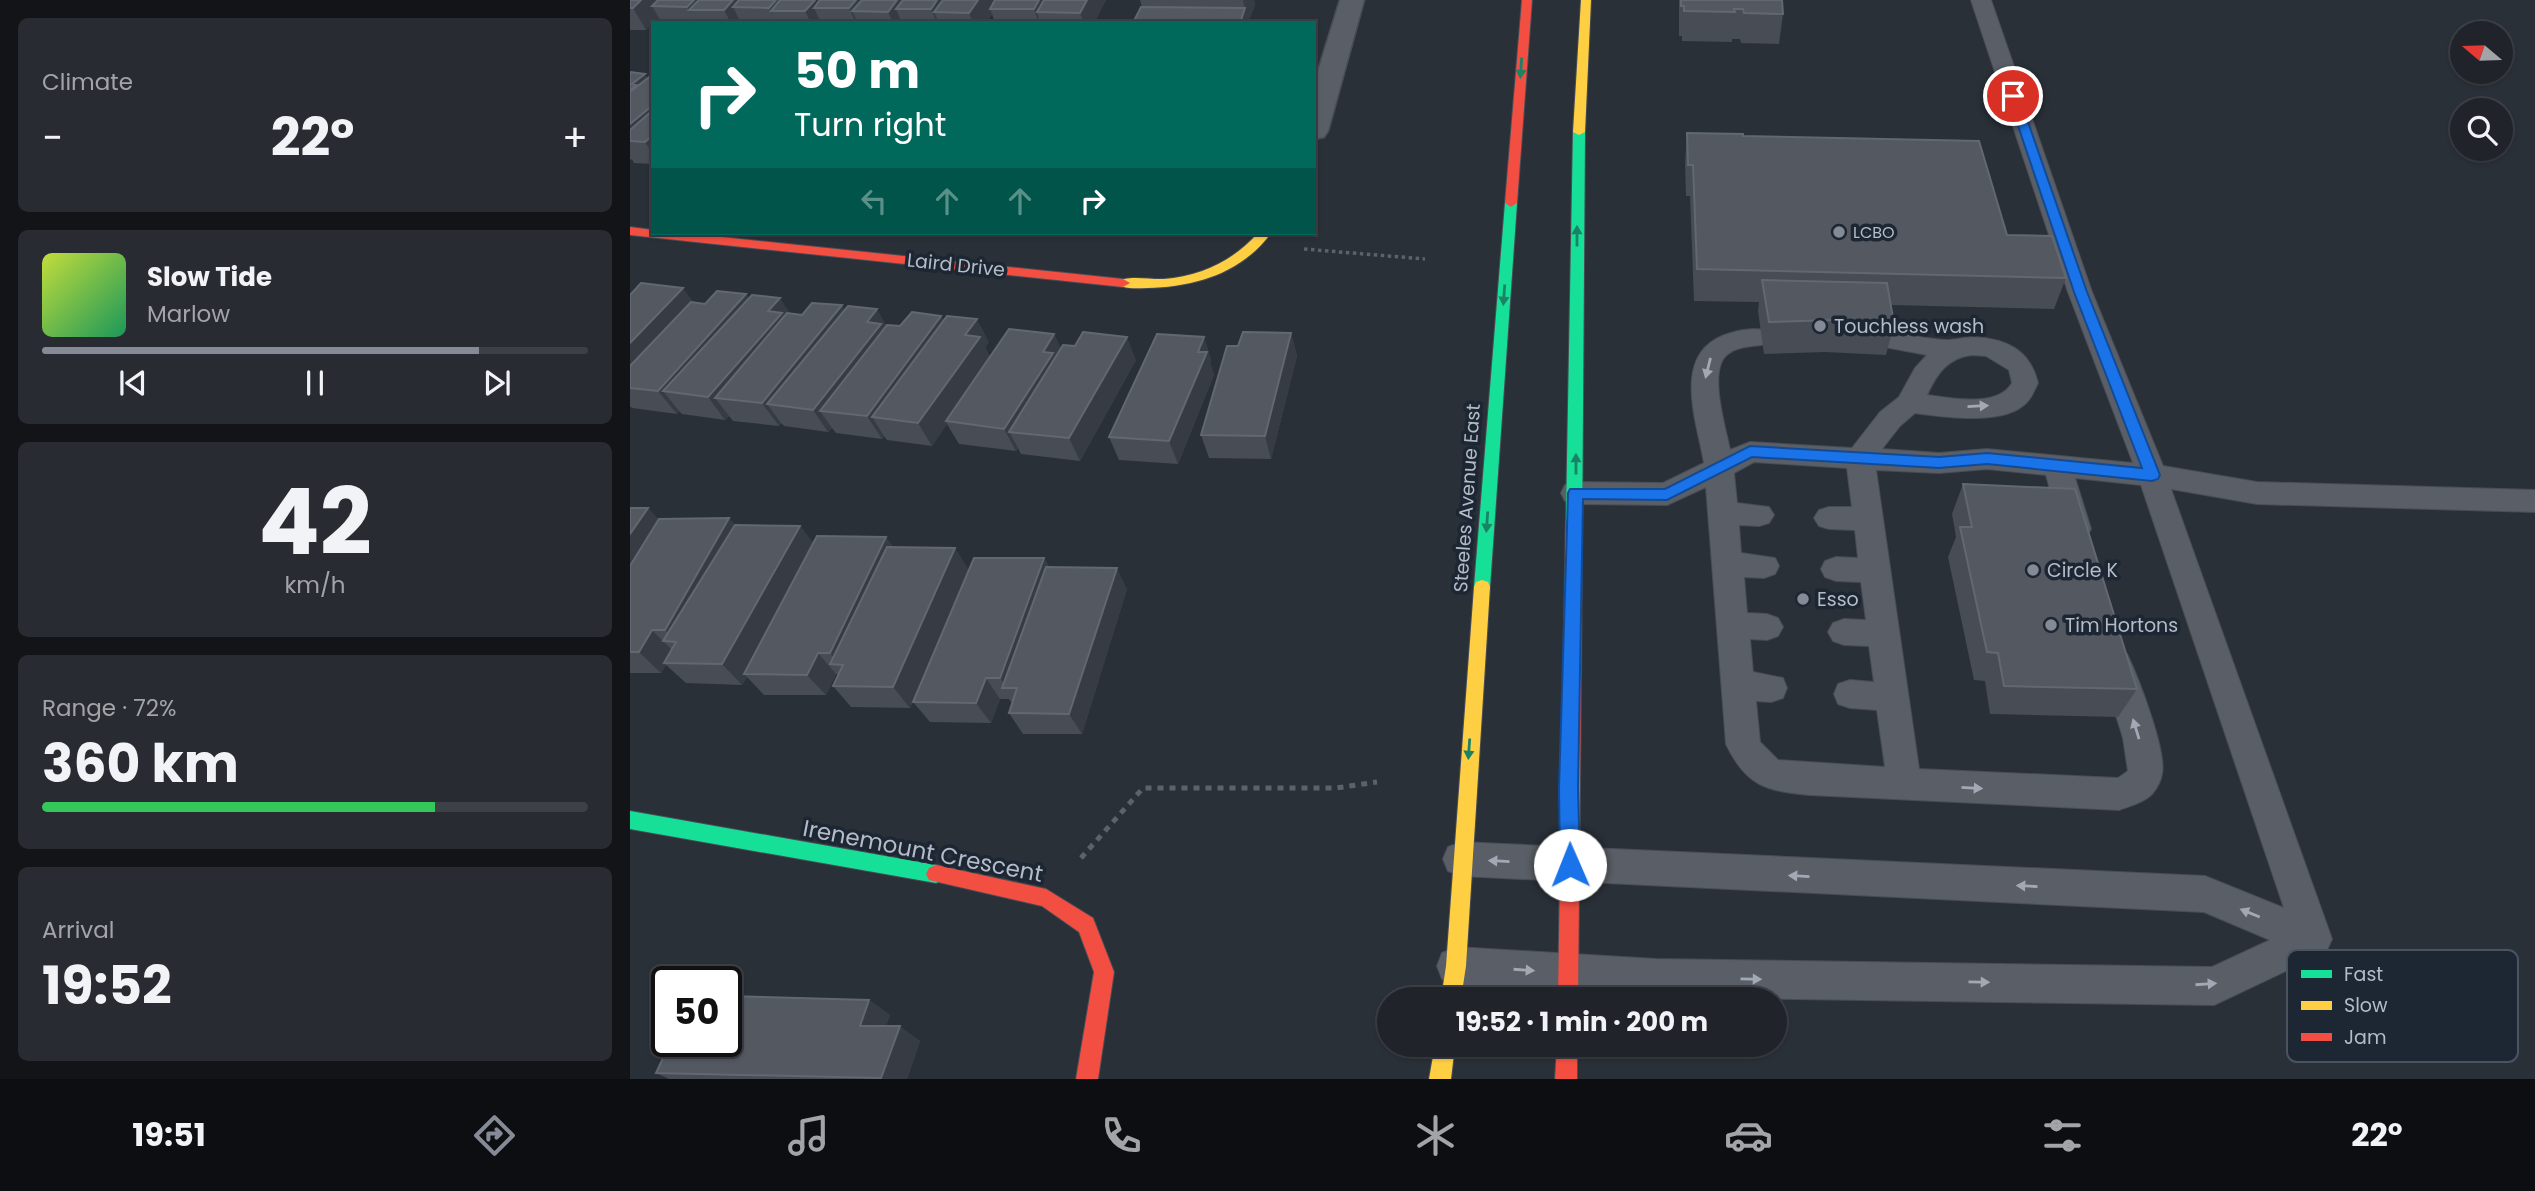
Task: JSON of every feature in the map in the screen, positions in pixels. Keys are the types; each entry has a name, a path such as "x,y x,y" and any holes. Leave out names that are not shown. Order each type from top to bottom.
{"main road":[{"name":"Steeles Avenue East","path":"1454,982 1461,859 1527,0"},
{"path":"1568,986 1578,159 1586,0"},
{"name":"Laird Drive","path":"630,231 651,233"},
{"name":"Laird Drive","path":"668,235 1133,284 1172,284 1209,277 1262,239"},
{"name":"Irenemount Crescent","path":"630,820 967,879 1046,898 1086,925 1104,972 1087,1079"},
{"path":"1440,1079 1443,1057"},
{"path":"1566,1079 1567,1057"}],"street":[{"path":"1316,124 1352,0"}],"lane":[{"path":"1981,0 2080,292 2152,475 2314,939"},
{"path":"1761,337 1736,340 1718,348 1709,359 1705,373 1724,513 1743,744 1753,764 1778,776 2119,794 2136,787 2145,775 2144,755 2108,636"},
{"path":"1883,340 1948,349 1972,346 2000,352 2021,366 2025,383 2016,397 2002,405 1941,407 1910,403"},
{"path":"1904,784 1860,458 1891,419 1910,403 1924,374 1948,349"},
{"path":"1575,493 1667,495 1750,452 1939,463 1987,458 2152,475 2257,493 2535,501"},
{"path":"2057,466 2085,557"},
{"path":"1724,513 1759,515"},
{"path":"1829,518 1867,519"},
{"path":"1727,564 1764,566"},
{"path":"1836,569 1874,570"},
{"path":"1733,626 1767,627"},
{"path":"1844,632 1883,634"},
{"path":"1738,685 1771,688"},
{"path":"1850,694 1891,697"},
{"path":"1461,859 2205,894 2314,939"},
{"path":"2291,950 2314,939"},
{"path":"1454,982 1568,986 1656,978 2214,986 2287,952"}],"path":[{"path":"1262,239 1425,259"},
{"path":"1046,898 1143,788 1336,788 1377,782"}],"building":[{"path":"630,0 641,0 630,8"},
{"path":"658,0 694,0 687,7 652,6"},
{"path":"699,0 733,0 724,10 689,10"},
{"path":"739,0 776,0 769,8 733,7"},
{"path":"780,0 815,0 805,11 771,11"},
{"path":"820,0 856,0 849,8 814,8"},
{"path":"862,0 897,0 888,12 852,11"},
{"path":"903,0 937,0 931,9 896,9"},
{"path":"943,0 978,0 969,13 934,12"},
{"path":"995,0 1039,0 1034,9 990,9"},
{"path":"1044,0 1087,0 1080,13 1037,12"},
{"path":"1681,0 1782,0 1783,14 1744,13 1743,9 1734,9 1735,12 1684,11"},
{"path":"1141,7 1245,8 1241,21 1134,21"},
{"path":"630,72 645,74 632,84 636,85 630,90"},
{"path":"651,76 651,107 630,124 630,92"},
{"path":"651,112 651,137 645,142 630,141 630,130"},
{"name":"LCBO","path":"1687,133 1979,141 2007,235 2052,236 2066,278 1697,269 1693,165 1688,165"},
{"path":"1762,280 1887,283 1894,324 1832,320 1769,322"},
{"path":"641,283 683,288 630,343 630,295"},
{"path":"717,291 746,294 658,391 630,388 630,366 691,302 705,304"},
{"path":"752,295 780,298 768,311 782,313 708,397 663,391"},
{"path":"812,303 842,305 762,403 715,398 787,313 802,315"},
{"path":"848,306 877,309 867,322 881,324 813,410 767,404"},
{"path":"912,312 941,316 867,416 820,411 887,325 900,326"},
{"path":"947,316 977,319 965,335 980,337 918,423 872,417"},
{"path":"1009,329 1054,334 1043,352 1053,353 1004,429 946,421"},
{"path":"1083,332 1127,337 1069,438 1009,432 1063,345 1075,346"},
{"path":"1243,332 1291,333 1265,436 1201,435 1227,346 1238,346"},
{"path":"1157,334 1204,337 1198,352 1207,352 1169,441 1109,437"},
{"path":"1963,484 2075,489 2137,689 2004,686 1998,653 1987,652 1960,527 1972,527"},
{"path":"630,508 648,508 630,534"},
{"path":"729,518 665,630 652,630 639,652 630,652 630,566 659,519"},
{"path":"735,525 800,526 722,664 664,663 676,642 663,641"},
{"path":"817,536 886,537 830,653 818,653 807,675 744,674"},
{"path":"887,547 955,548 893,687 833,686 843,665 830,664"},
{"path":"974,558 1044,558 1000,678 986,678 976,703 913,702"},
{"path":"1046,567 1117,568 1069,714 1009,713 1017,688 1002,688"},
{"path":"742,996 869,1000 860,1026 900,1026 881,1078 656,1073 664,1057 742,1057"}],"traffic: fast":[{"path":"1572,679 1579,132"},
{"path":"1482,587 1511,203"},
{"path":"630,820 936,874"}],"traffic: slow":[{"path":"1579,132 1586,0"},
{"path":"1123,283 1163,283 1202,276 1236,260 1263,235"},
{"path":"1453,987 1482,587"},
{"path":"1440,1079 1443,1057"}],"traffic: jam":[{"path":"1511,203 1527,0"},
{"path":"630,231 651,233"},
{"path":"668,235 1123,283"},
{"path":"1568,987 1572,679"},
{"path":"936,874 1046,898 1086,925 1104,972 1087,1079"},
{"path":"1566,1079 1567,1057"}],"place":[{"name":"LCBO","path":"1839,232"},
{"name":"Touchless wash","path":"1820,326"},
{"name":"Circle K","path":"2033,570"},
{"name":"Esso","path":"1803,599"},
{"name":"Tim Hortons","path":"2051,625"}],"route":[{"path":"1570,865 1575,493 1667,495 1750,452 1939,463 1987,458 2152,475 2080,292 2013,96"}]}
